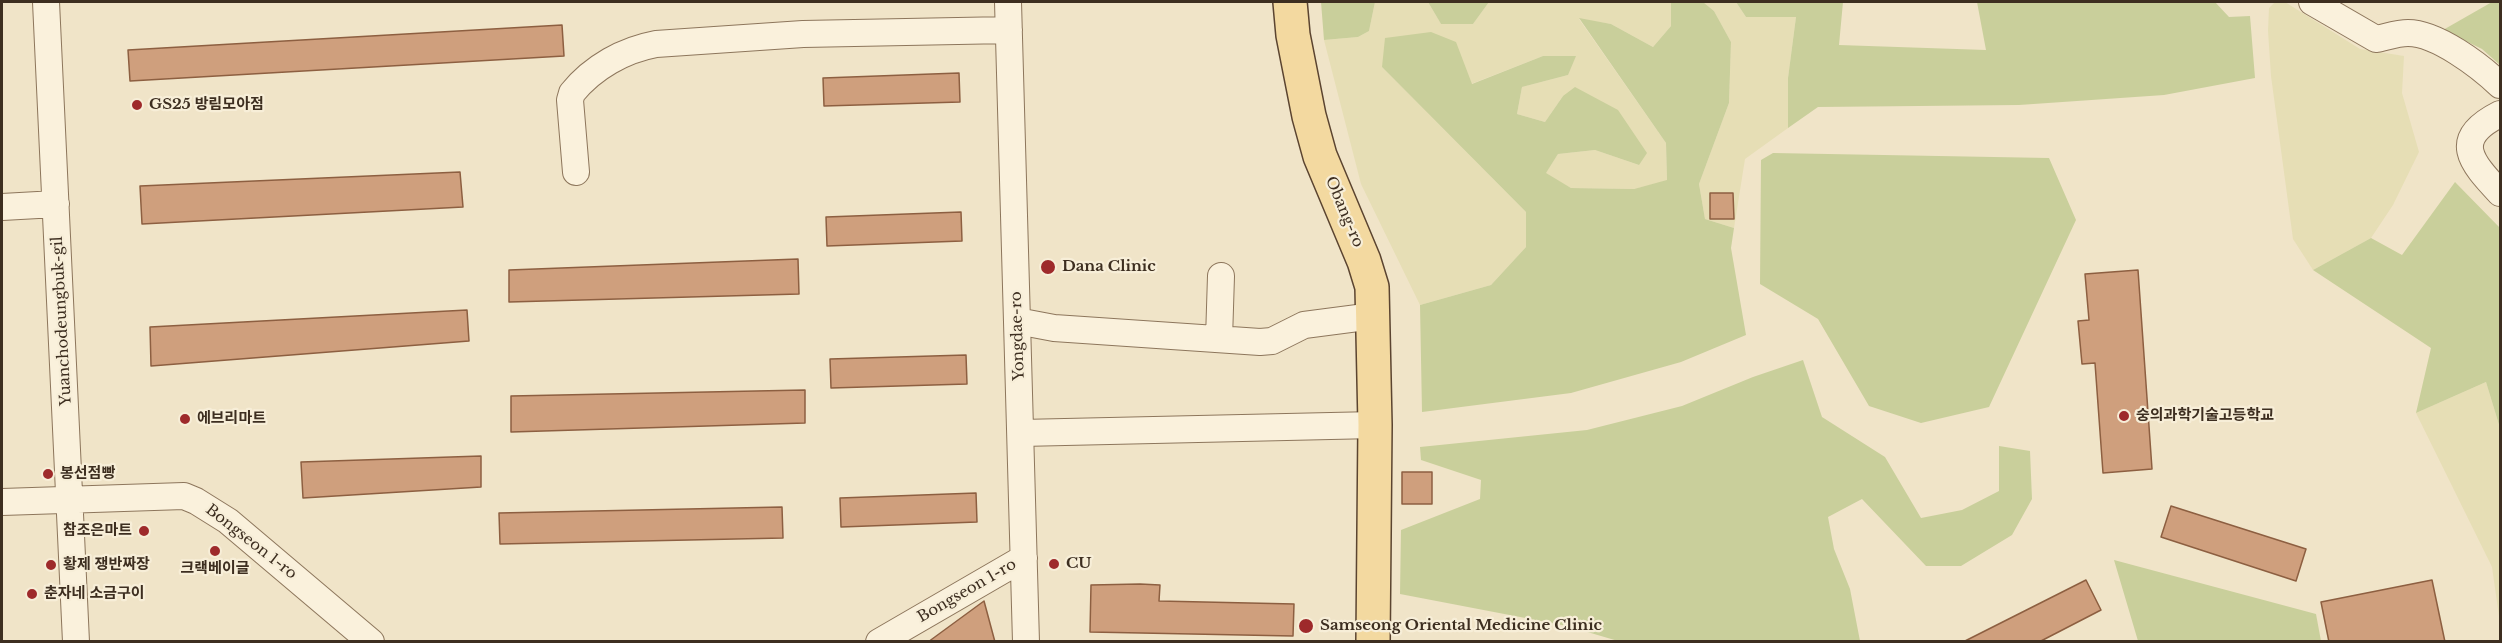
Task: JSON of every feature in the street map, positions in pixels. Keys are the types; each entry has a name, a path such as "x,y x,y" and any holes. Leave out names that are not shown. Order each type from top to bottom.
{"main road":[{"name":"Obang-ro","path":"1290,2 1293,35 1309,116 1320,156 1364,261 1372,287 1375,425 1373,642"}],"street":[{"name":"Yuanchodeungbuk-gil","path":"46,2 76,642"},
{"name":"Yongdae-ro","path":"1008,2 1026,642"},
{"path":"2312,2 2376,39 2408,33 2427,36 2472,59 2500,85"},
{"path":"576,172 570,100 572,93 616,57 635,48 656,44 803,34 1009,30"},
{"path":"2500,114 2473,133 2470,143 2471,157 2482,174 2500,193"},
{"path":"2,207 56,204"},
{"path":"1219,339 1221,276"},
{"path":"1017,321 1054,328 1272,341 1304,326 1373,316"},
{"path":"1021,433 1375,425"},
{"name":"Bongseon 1-ro","path":"2,502 184,496 228,521 371,642"},
{"name":"Bongseon 1-ro","path":"879,642 1024,558"}],"shaded area":[{"path":"1375,2 1428,2 1441,24 1473,24 1489,2 1671,2 1671,26 1653,47 1611,24 1579,19 1666,143 1667,181 1634,189 1571,188 1545,174 1558,154 1595,150 1639,165 1563,96 1545,122 1517,114 1522,87 1568,75 1543,56 1471,84 1382,67 1526,212 1526,247 1491,285 1420,305 1361,184 1324,40 1358,37 1369,31"},
{"path":"1703,2 1736,2 1746,17 1796,17 1788,78 1788,128 1745,159 1734,228 1705,219 1699,184 1729,103 1731,42 1714,11"},
{"path":"2275,2 2285,2 2360,49 2404,56 2402,93 2419,152 2393,205 2371,238 2313,270 2293,239 2271,76 2269,8"},
{"path":"2486,382 2500,428 2500,623 2492,567 2416,413"}],"green space":[{"path":"1321,2 1375,2 1369,31 1358,37 1324,40"},
{"path":"1428,2 1489,2 1473,24 1441,24"},
{"path":"1671,2 1703,2 1714,11 1731,42 1729,103 1699,184 1705,219 1734,228 1731,248 1746,335 1681,362 1571,393 1422,412 1420,305 1491,285 1526,247 1526,212 1382,67 1385,38 1431,32 1456,42 1472,84 1543,56 1576,56 1568,75 1522,87 1517,114 1545,122 1563,96 1575,87 1618,110 1647,153 1639,165 1595,150 1558,154 1546,173 1571,188 1634,189 1667,180 1666,143 1579,18 1611,24 1653,47 1671,26"},
{"path":"1736,2 1843,2 1839,45 1986,50 1977,2 2215,2 2229,17 2250,16 2255,78 2164,95 2019,105 1818,107 1788,128 1788,78 1796,17 1746,17"},
{"path":"2492,2 2500,2 2500,65 2482,49 2443,30"},
{"path":"1773,153 2049,158 2076,220 1989,407 1921,423 1869,406 1818,319 1760,284 1761,160"},
{"path":"2455,182 2500,228 2500,428 2486,382 2416,413 2431,348 2313,270 2371,238 2402,255"},
{"path":"1803,360 1822,417 1885,457 1921,518 1962,510 1999,491 1999,446 2030,451 2032,499 2012,535 1961,566 1926,566 1862,499 1828,517 1834,549 1850,589 1860,641 1618,641 1567,626 1400,594 1401,530 1480,499 1481,480 1421,460 1420,447 1587,430 1682,406 1753,377"},
{"path":"2114,560 2316,614 2321,641 2138,641"}],"building":[{"path":"562,25 564,56 130,81 128,50"},
{"path":"959,73 960,102 824,106 823,78"},
{"path":"460,172 463,207 142,224 140,186"},
{"path":"1710,193 1733,193 1734,219 1710,219"},
{"path":"961,212 962,241 827,246 826,217"},
{"path":"798,259 799,294 509,302 509,270"},
{"name":"숭의과학기술고등학교","path":"2138,270 2152,469 2103,473 2095,363 2082,364 2078,321 2089,320 2085,274"},
{"path":"467,310 469,341 151,366 150,327"},
{"path":"966,355 967,384 831,388 830,359"},
{"path":"805,390 805,423 511,432 511,396"},
{"path":"481,456 481,487 303,498 301,462"},
{"path":"1402,472 1432,472 1432,504 1402,504"},
{"path":"976,493 977,522 841,527 840,498"},
{"path":"2171,506 2306,549 2296,581 2161,537"},
{"path":"782,507 783,538 500,544 499,513"},
{"path":"2086,580 2101,610 2039,642 1963,642"},
{"path":"2432,580 2445,642 2329,642 2321,602"},
{"path":"1091,585 1160,585 1159,601 1294,604 1293,636 1090,632"},
{"path":"984,601 995,642 928,642"}],"place":[{"name":"GS25 방림모아점","path":"137,105"},
{"name":"Dana Clinic","path":"1048,267"},
{"name":"숭의과학기술고등학교","path":"2124,416"},
{"name":"에브리마트","path":"185,419"},
{"name":"봉선점빵","path":"48,474"},
{"name":"참조은마트","path":"144,531"},
{"name":"크랙베이글","path":"215,551"},
{"name":"CU","path":"1054,564"},
{"name":"황제 쟁반짜장","path":"51,565"},
{"name":"춘자네 소금구이","path":"32,594"},
{"name":"Samseong Oriental Medicine Clinic","path":"1306,626"}]}
